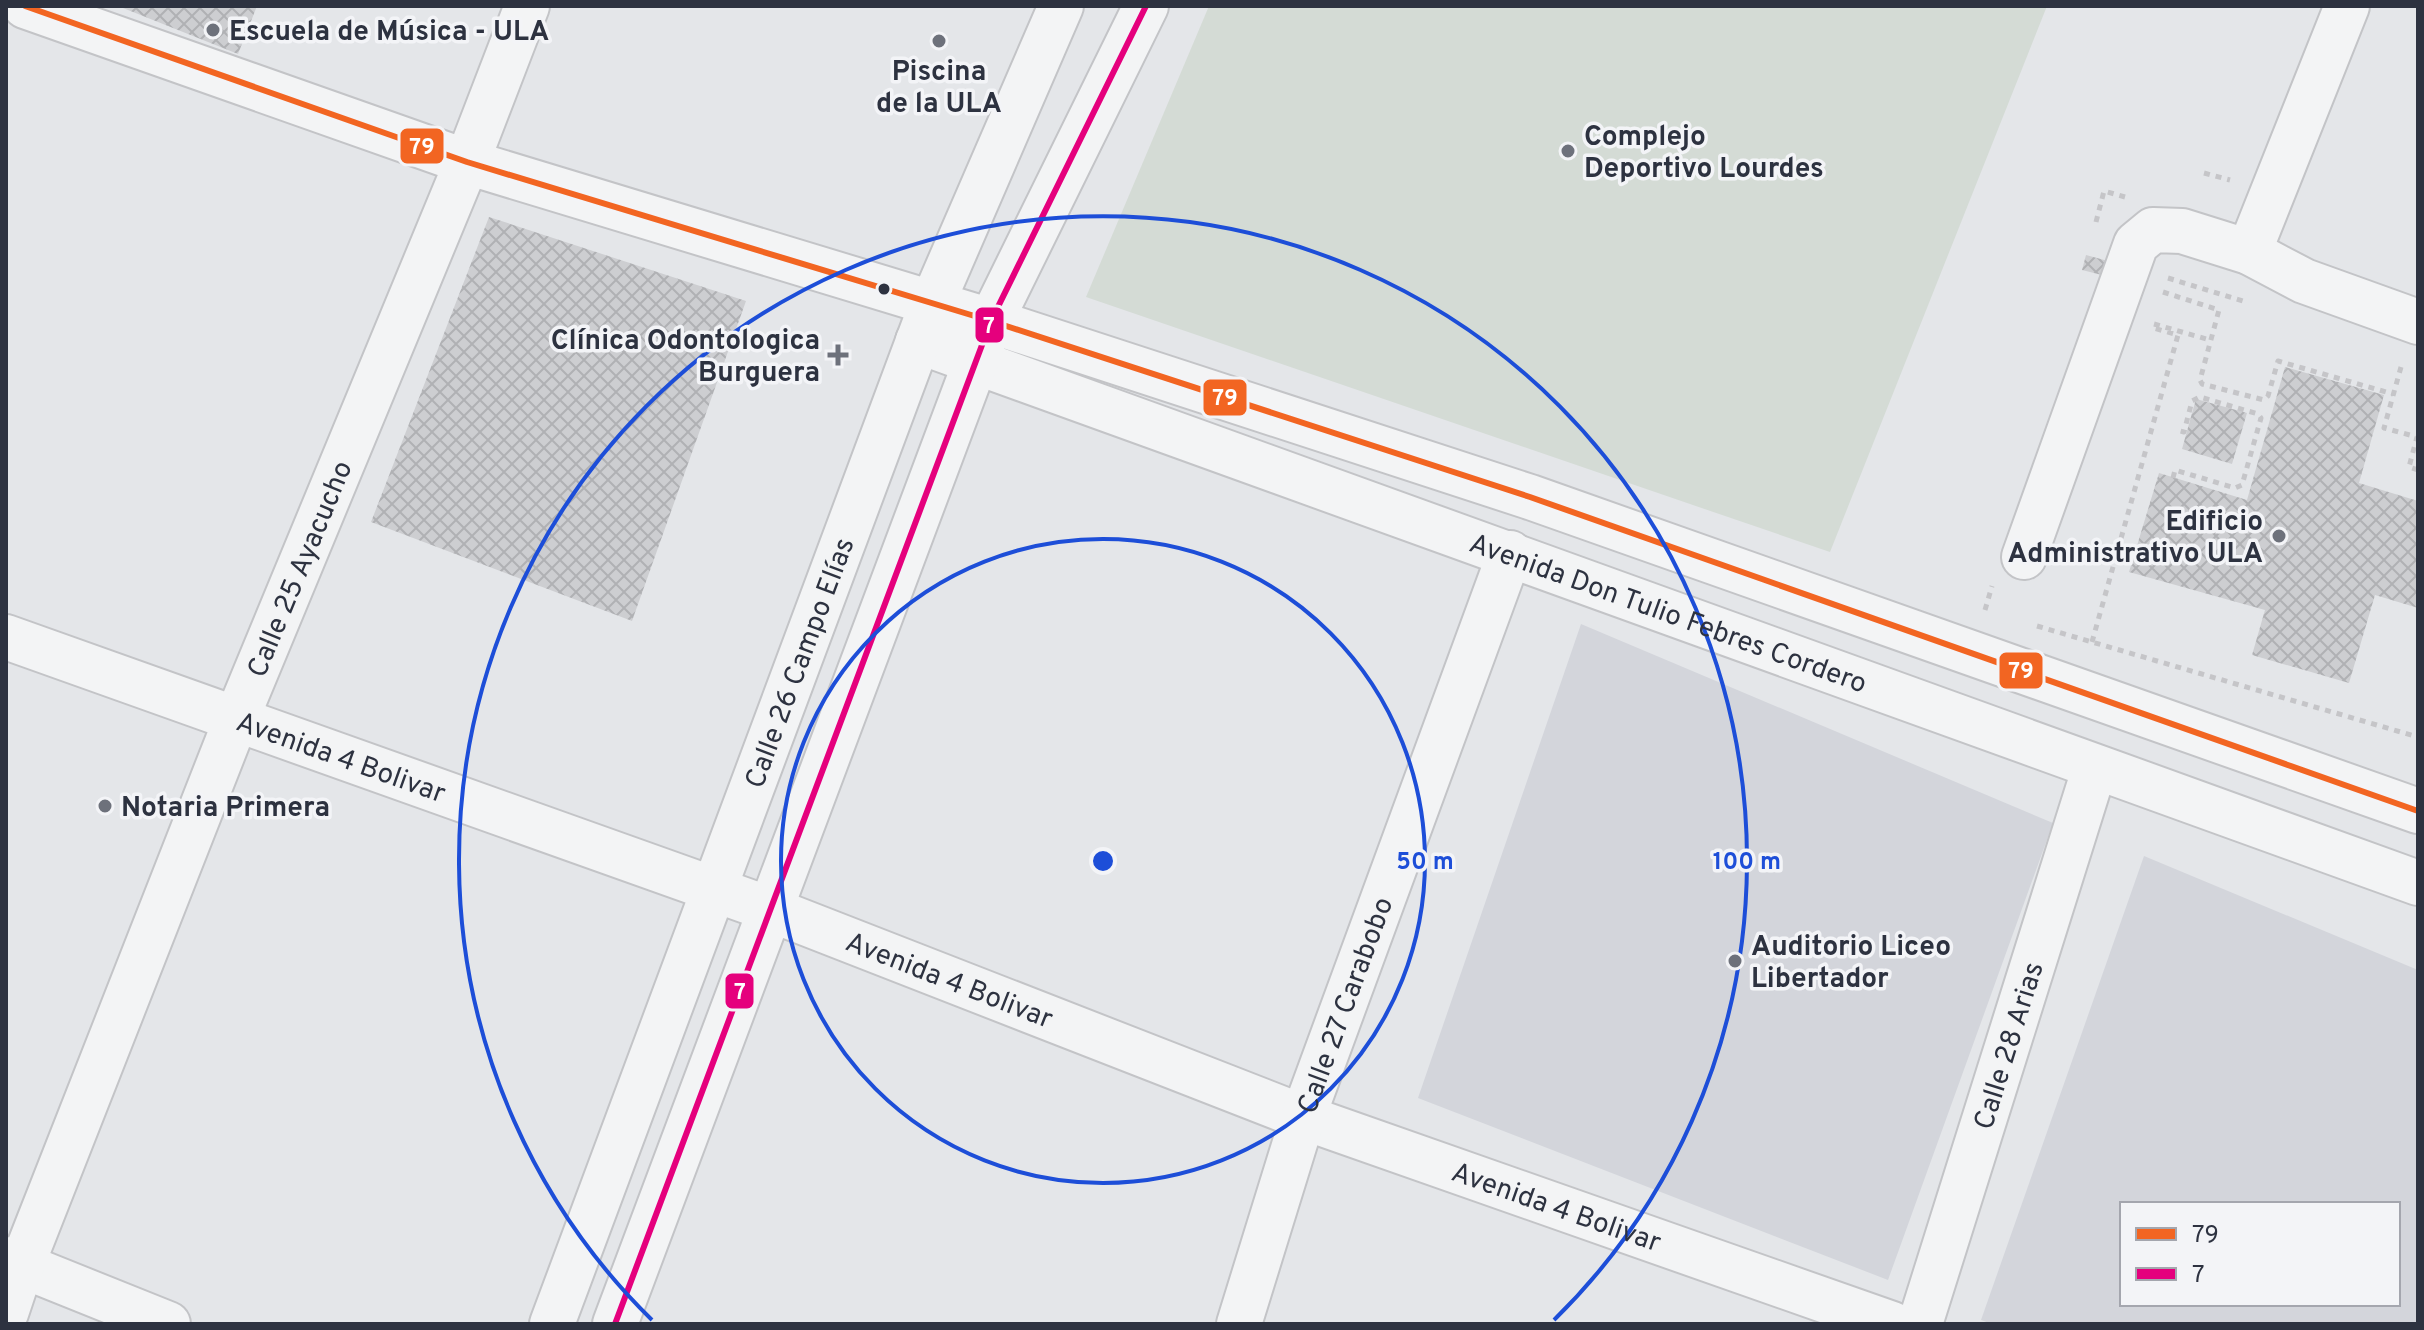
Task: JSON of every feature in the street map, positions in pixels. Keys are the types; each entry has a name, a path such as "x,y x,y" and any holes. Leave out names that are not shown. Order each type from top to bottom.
{"street":[{"path":"25,6 925,323"},
{"name":"Calle 25 Ayacucho","path":"6,1313 14,1262 467,162 527,6"},
{"name":"Calle 26 Campo Elías","path":"552,1324 925,323 1061,6"},
{"path":"615,1324 991,321 1146,6"},
{"path":"2249,252 2347,6"},
{"path":"2009,569 2136,244 2153,230 2182,231 2249,252 2304,281 2418,322"},
{"name":"Avenida Don Tulio Febres Cordero","path":"925,323 991,321 1530,497 2418,811"},
{"name":"Avenida Don Tulio Febres Cordero","path":"925,323 976,362 2418,883"},
{"name":"Calle 27 Carabobo","path":"1239,1324 1303,1117 1510,553"},
{"name":"Avenida 4 Bolivar","path":"6,637 772,910 1303,1117 1892,1324"},
{"name":"Calle 28 Arias","path":"1920,1324 2095,767"},
{"path":"14,1262 163,1323"}],"path":[{"path":"2204,173 2243,184"},
{"path":"2093,233 2104,191 2134,200"},
{"path":"2153,289 2219,310 2200,380 2202,384 2264,400 2268,396 2278,361 2393,394"},
{"path":"2092,642 2178,335 2144,323 2210,340"},
{"path":"2401,367 2384,428 2417,437 2409,467 2418,470"},
{"path":"2173,478 2175,470 2235,488 2242,485 2261,418 2257,414 2200,397 2192,401 2184,432 2176,430"},
{"path":"1985,610 2009,569"},
{"path":"2031,624 2418,737"}],"shaded area":[{"name":"Complejo Deportivo Lourdes","path":"1209,6 2047,6 1830,552 1086,297"},
{"name":"Auditorio Liceo Libertador","path":"1581,624 2053,823 1888,1280 1418,1098"},
{"path":"2144,856 2418,970 2418,1324 1992,1324 1981,1320"}],"building":[{"name":"Escuela de Música - ULA","path":"118,6 257,6 238,54"},
{"path":"489,217 746,301 632,621 371,522"},
{"path":"2086,255 2108,261 2110,277 2082,270"},
{"name":"Edificio Administrativo ULA","path":"2285,367 2384,395 2359,483 2418,501 2418,608 2375,595 2349,683 2252,655 2265,610 2129,572 2159,473 2247,500"},
{"path":"2196,399 2247,413 2232,464 2182,449"}],"transit line":[{"name":"79","path":"25,6 467,162 991,321 1530,497 2418,811"},
{"name":"7","path":"615,1324 991,321 1146,6"}],"place":[{"name":"Escuela de Música - ULA","path":"213,30"},
{"name":"Piscina de la ULA","path":"939,41"},
{"name":"Complejo Deportivo Lourdes","path":"1568,151"},
{"name":"Clínica Odontologica Burguera","path":"838,355"},
{"name":"Edificio Administrativo ULA","path":"2279,536"},
{"name":"Notaria Primera","path":"105,806"},
{"name":"Auditorio Liceo Libertador","path":"1735,961"}]}
